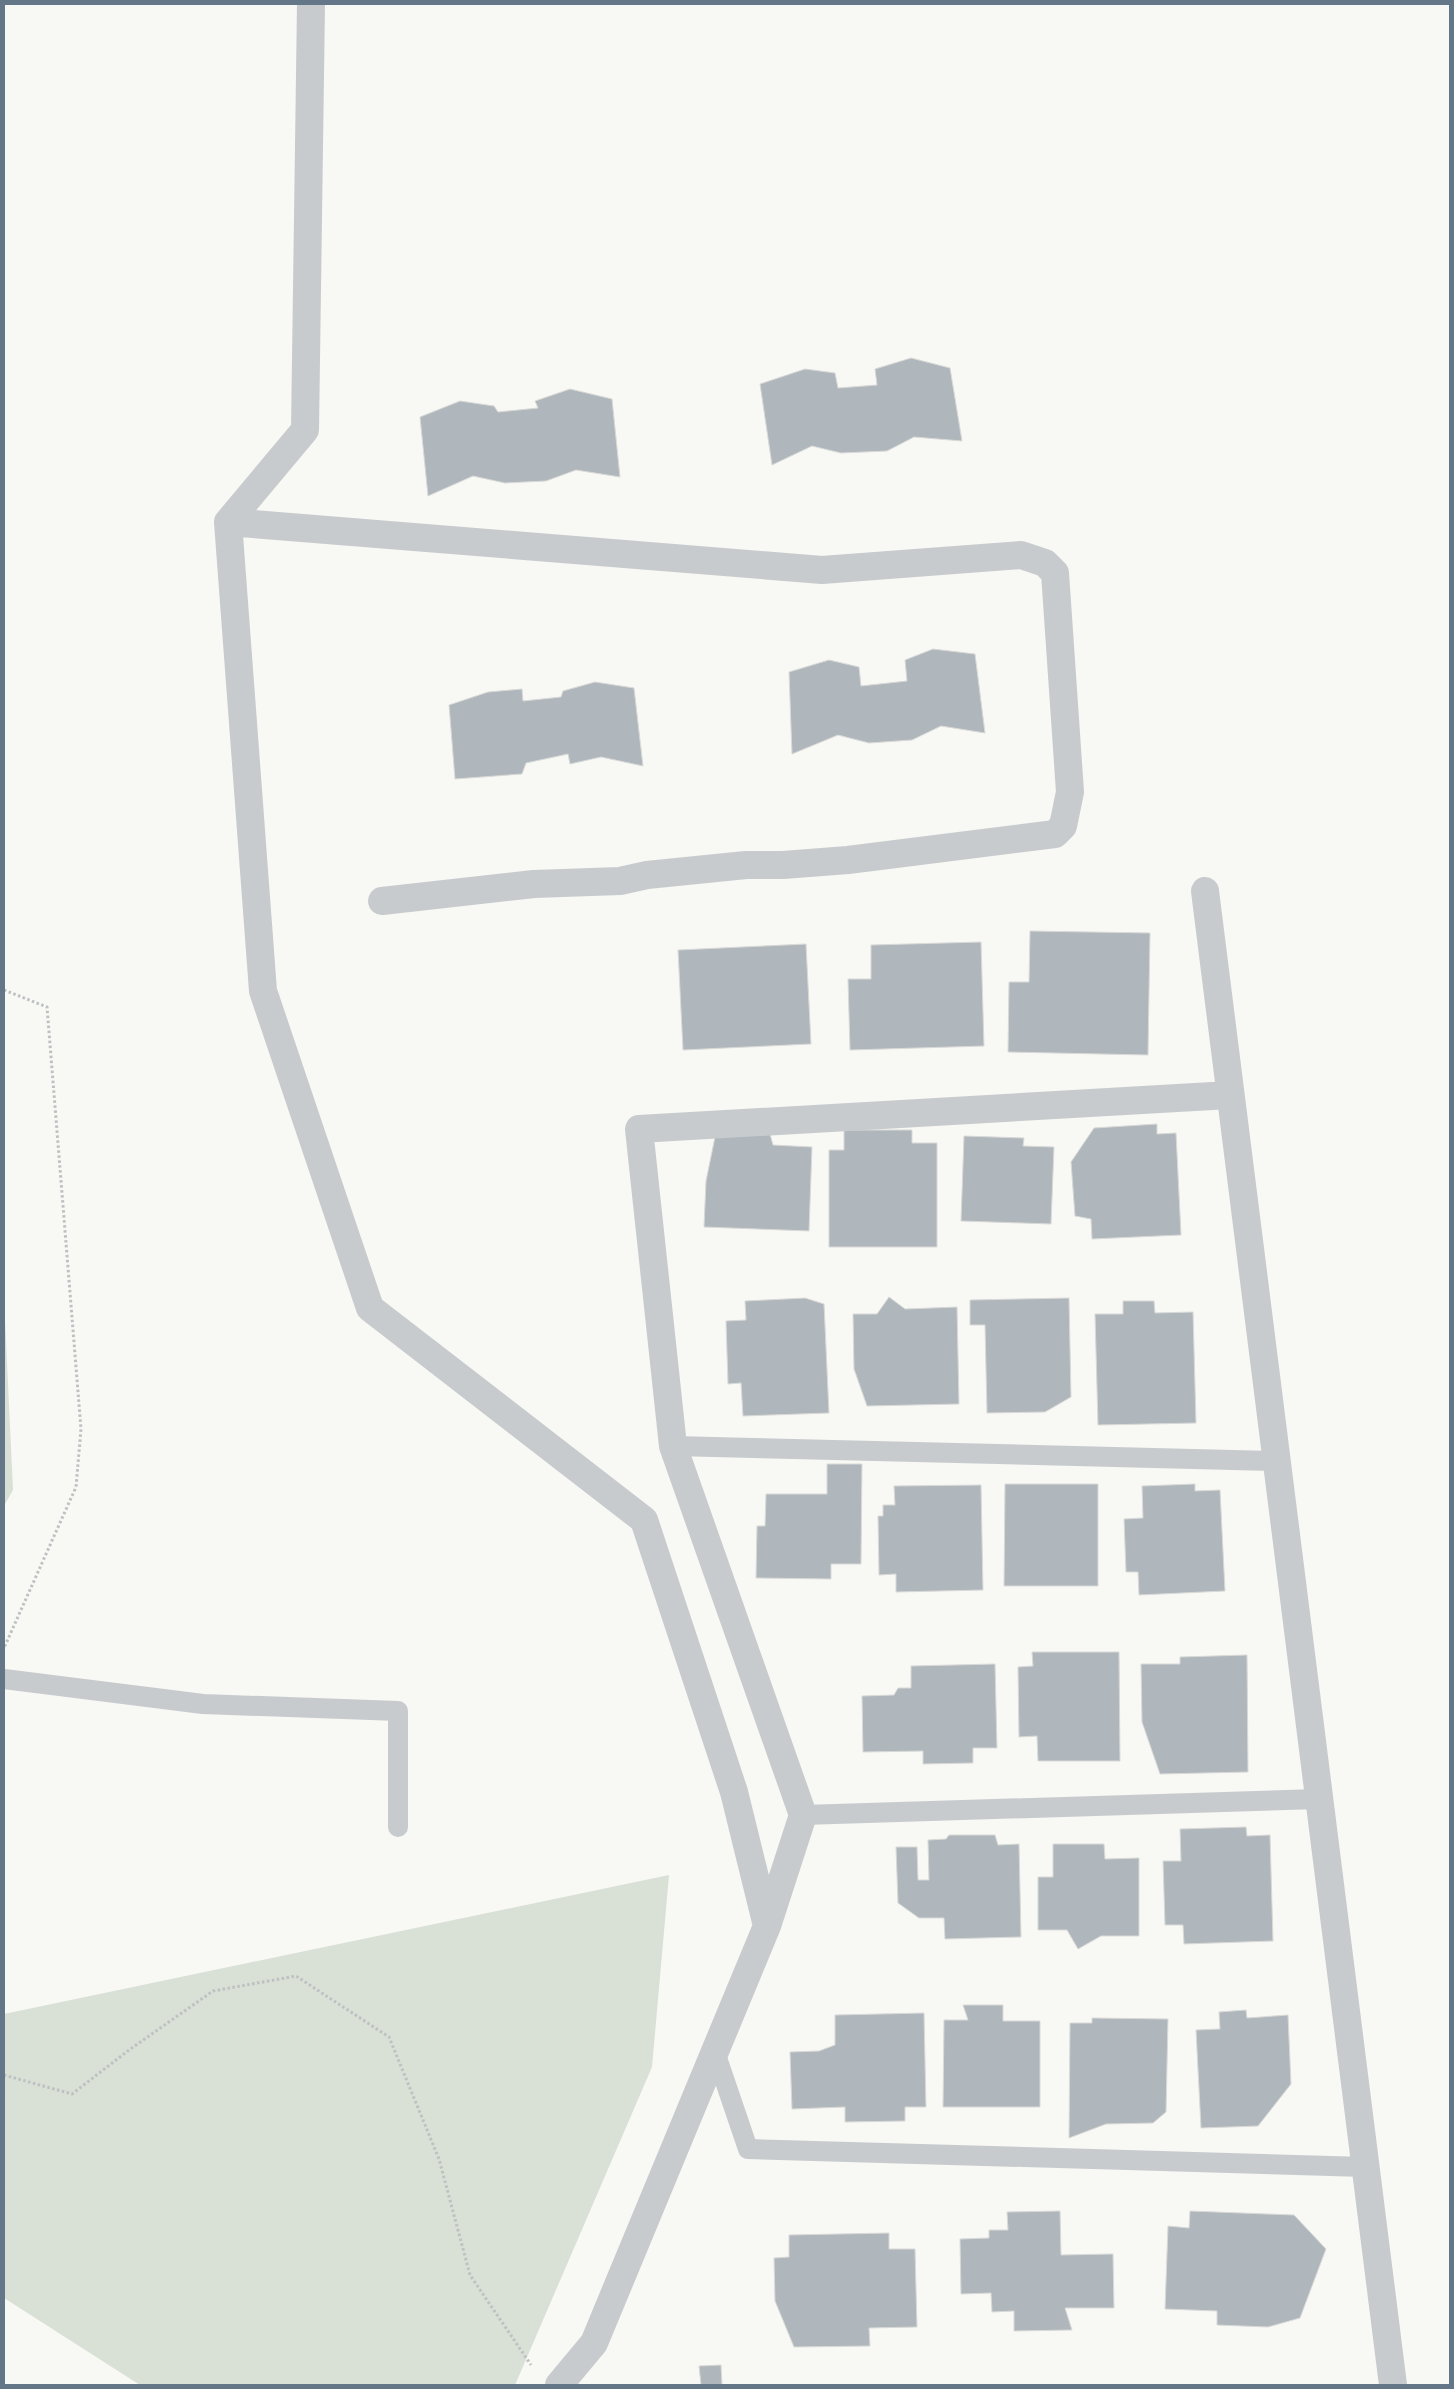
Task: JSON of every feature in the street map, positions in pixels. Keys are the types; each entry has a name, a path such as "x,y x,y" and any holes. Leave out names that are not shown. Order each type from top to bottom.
{"street":[{"path":"312,4 305,430 228,522 263,991 370,1308 644,1520 734,1792 767,1926"},
{"path":"228,522 822,570 1021,555 1045,563 1055,573 1070,792 1063,826 1055,834 848,860 783,865 746,865 647,875 620,881 534,884 382,901"},
{"path":"1205,891 1392,2385"},
{"path":"559,2385 594,2343 767,1926 803,1815 674,1446 639,1129 1230,1095"}],"lane":[{"path":"674,1446 1276,1461"},
{"path":"4,1679 203,1704 398,1711 398,1827"},
{"path":"803,1815 1319,1799"},
{"path":"715,2052 748,2149 1365,2168"}],"path":[{"path":"4,990 47,1007 81,1429 76,1487 4,1648"},
{"path":"4,2075 72,2094 129,2050 213,1991 296,1976 389,2037 439,2159 470,2275 534,2370"}],"shaded area":[{"path":"4,1299 13,1490 4,1506"},
{"path":"669,1875 652,2067 515,2385 140,2385 4,2298 4,2014"}],"building":[{"path":"911,358 950,368 962,441 914,437 887,451 841,453 812,446 772,465 760,384 805,369 835,373 838,388 877,385 875,369"},
{"path":"570,389 612,399 620,477 576,470 546,481 505,483 473,476 428,496 420,417 460,401 494,406 498,412 538,408 535,401"},
{"path":"933,649 975,654 985,733 941,726 912,740 869,743 838,735 792,754 789,672 829,660 859,667 861,686 907,681 905,660"},
{"path":"595,682 634,688 643,766 601,757 570,764 568,754 526,763 522,774 455,779 449,705 488,692 522,689 523,701 561,697 563,691"},
{"path":"1030,931 1150,933 1148,1055 1008,1052 1009,982 1029,982"},
{"path":"981,942 984,1046 850,1050 848,979 871,979 871,945"},
{"path":"806,944 811,1044 683,1050 678,950"},
{"path":"1157,1124 1157,1134 1176,1133 1181,1235 1092,1239 1091,1219 1075,1216 1071,1162 1094,1128"},
{"path":"844,1130 912,1130 912,1143 937,1143 937,1247 829,1247 829,1150 844,1150"},
{"path":"770,1134 773,1145 812,1147 809,1231 704,1227 706,1181 715,1137"},
{"path":"964,1136 1024,1138 1023,1146 1054,1147 1051,1224 961,1221"},
{"path":"889,1297 905,1309 957,1307 959,1404 867,1406 854,1369 853,1314 877,1314"},
{"path":"805,1298 824,1304 829,1413 743,1416 741,1383 728,1384 726,1321 746,1320 745,1301"},
{"path":"1069,1298 1071,1397 1045,1412 987,1413 985,1325 970,1325 970,1300"},
{"path":"1123,1301 1154,1301 1155,1313 1193,1312 1196,1423 1098,1425 1095,1314 1123,1314"},
{"path":"827,1464 862,1464 861,1564 831,1564 831,1579 756,1578 757,1526 765,1526 766,1494 827,1494"},
{"path":"1005,1484 1098,1484 1098,1586 1004,1586"},
{"path":"1195,1484 1195,1491 1220,1490 1225,1591 1139,1595 1138,1572 1126,1572 1124,1519 1143,1518 1142,1486"},
{"path":"981,1485 983,1590 896,1592 896,1574 879,1575 878,1516 883,1516 883,1505 895,1505 894,1486"},
{"path":"1032,1652 1119,1652 1120,1761 1038,1761 1037,1736 1019,1737 1018,1667 1033,1666"},
{"path":"1247,1655 1248,1772 1160,1774 1142,1722 1141,1664 1180,1664 1180,1657"},
{"path":"995,1664 997,1748 973,1748 973,1763 923,1764 923,1751 863,1752 862,1696 894,1695 898,1688 911,1688 911,1666"},
{"path":"1246,1827 1247,1836 1270,1835 1273,1941 1184,1944 1183,1925 1165,1925 1163,1861 1181,1861 1180,1829"},
{"path":"949,1835 995,1835 998,1845 1019,1844 1021,1937 945,1939 944,1918 919,1918 898,1903 896,1847 917,1847 918,1880 929,1880 928,1840 946,1839"},
{"path":"1053,1844 1104,1844 1105,1859 1139,1858 1139,1936 1101,1936 1078,1949 1067,1930 1038,1930 1038,1877 1053,1877"},
{"path":"963,2005 1003,2005 1003,2021 1040,2021 1040,2107 943,2107 944,2020 968,2020"},
{"path":"1246,2010 1247,2018 1288,2015 1291,2084 1258,2126 1201,2128 1196,2030 1220,2029 1219,2012"},
{"path":"924,2013 926,2107 905,2107 905,2121 845,2122 845,2107 792,2109 790,2052 819,2051 835,2045 835,2015"},
{"path":"1092,2018 1168,2019 1166,2112 1153,2123 1106,2124 1069,2138 1070,2023 1092,2023"},
{"path":"1060,2211 1061,2255 1113,2254 1114,2308 1065,2308 1072,2330 1014,2331 1014,2311 992,2312 991,2293 961,2294 960,2239 989,2238 989,2230 1008,2230 1007,2212"},
{"path":"1190,2211 1294,2215 1326,2249 1300,2318 1268,2327 1217,2325 1217,2311 1165,2309 1168,2226 1189,2228"},
{"path":"889,2233 889,2249 915,2249 917,2327 869,2328 870,2346 794,2347 775,2301 774,2258 789,2257 789,2235"},
{"path":"721,2365 722,2385 701,2385 699,2366"}]}
